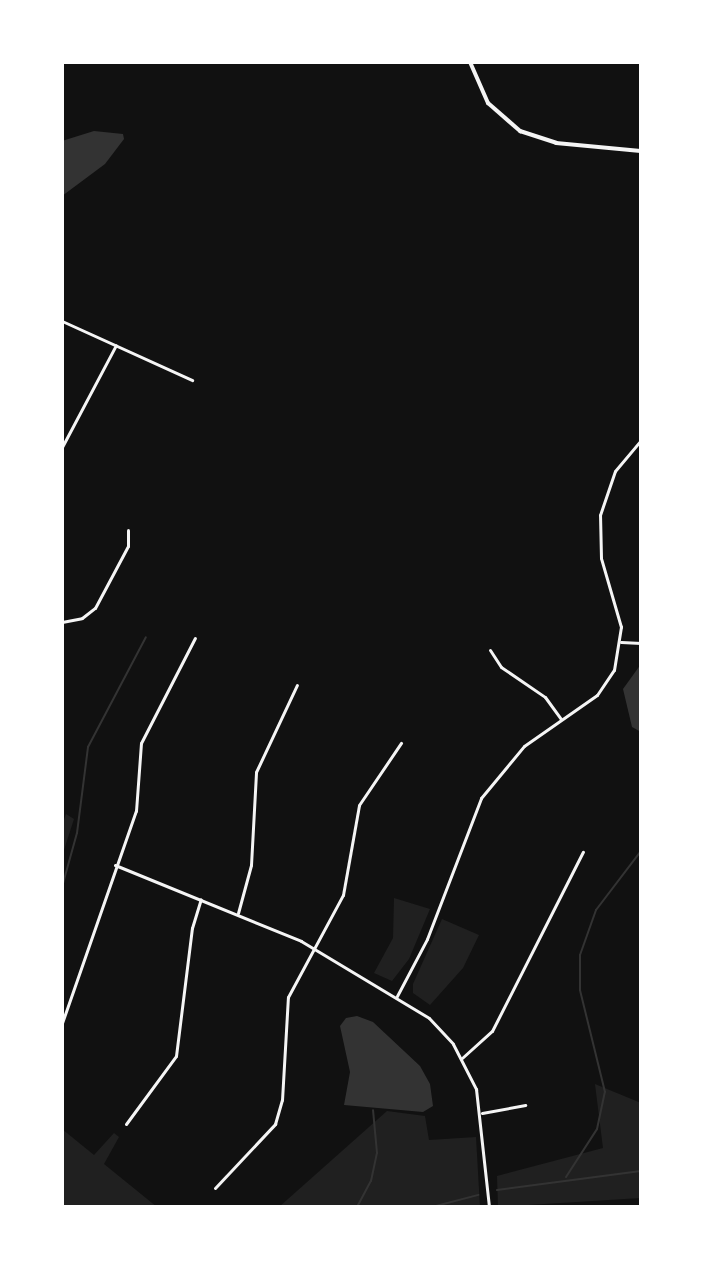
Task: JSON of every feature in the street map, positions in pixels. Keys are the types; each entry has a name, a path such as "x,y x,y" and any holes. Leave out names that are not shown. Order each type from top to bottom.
{"street":[{"path":"470,62 488,103 520,131 556,143 641,151"},
{"path":"62,321 192,380"},
{"path":"62,447 116,345"},
{"path":"397,996 427,939 477,806 524,746 605,686 621,642 619,615 601,558 599,523 612,478 641,440"},
{"path":"62,622 82,618 95,608 128,546 128,530"},
{"path":"62,1023 86,964 115,865 139,802 141,743 195,638"},
{"path":"621,642 641,643"},
{"path":"490,650 501,667 545,697 561,719"},
{"path":"238,913 251,865 256,772 297,685"},
{"path":"215,1188 275,1124 282,1100 285,1009 343,895 359,805 401,743"},
{"path":"462,1058 492,1031 583,852"},
{"path":"115,865 238,913 315,949 429,1018 462,1058 482,1113 489,1207"},
{"path":"126,1124 176,1056 192,928 201,899"},
{"path":"482,1113 525,1105"}],"shaded area":[{"path":"94,131 123,134 124,139 105,164 62,196 62,141"},
{"path":"641,664 641,732 632,727 623,689"},
{"path":"66,814 74,819 62,856 62,825"},
{"path":"394,898 430,909 409,959 392,981 374,973 393,938"},
{"path":"442,919 479,935 463,968 430,1005 413,993 413,984"},
{"path":"357,1016 373,1022 420,1066 430,1084 433,1106 423,1112 344,1105 350,1072 340,1026 346,1018"},
{"path":"595,1084 641,1103 641,1198 498,1207 497,1176 603,1148"},
{"path":"387,1111 425,1116 429,1140 476,1137 480,1207 279,1207"},
{"path":"62,1129 94,1155 114,1133 119,1137 104,1164 157,1207 62,1207"}],"waterway":[{"path":"62,887 77,833 88,747 146,637"},
{"path":"566,1177 597,1129 605,1092 580,990 580,955 596,910 641,851"},
{"path":"357,1207 371,1181 377,1153 373,1110"},
{"path":"497,1190 641,1171"},
{"path":"432,1207 478,1195"}]}
